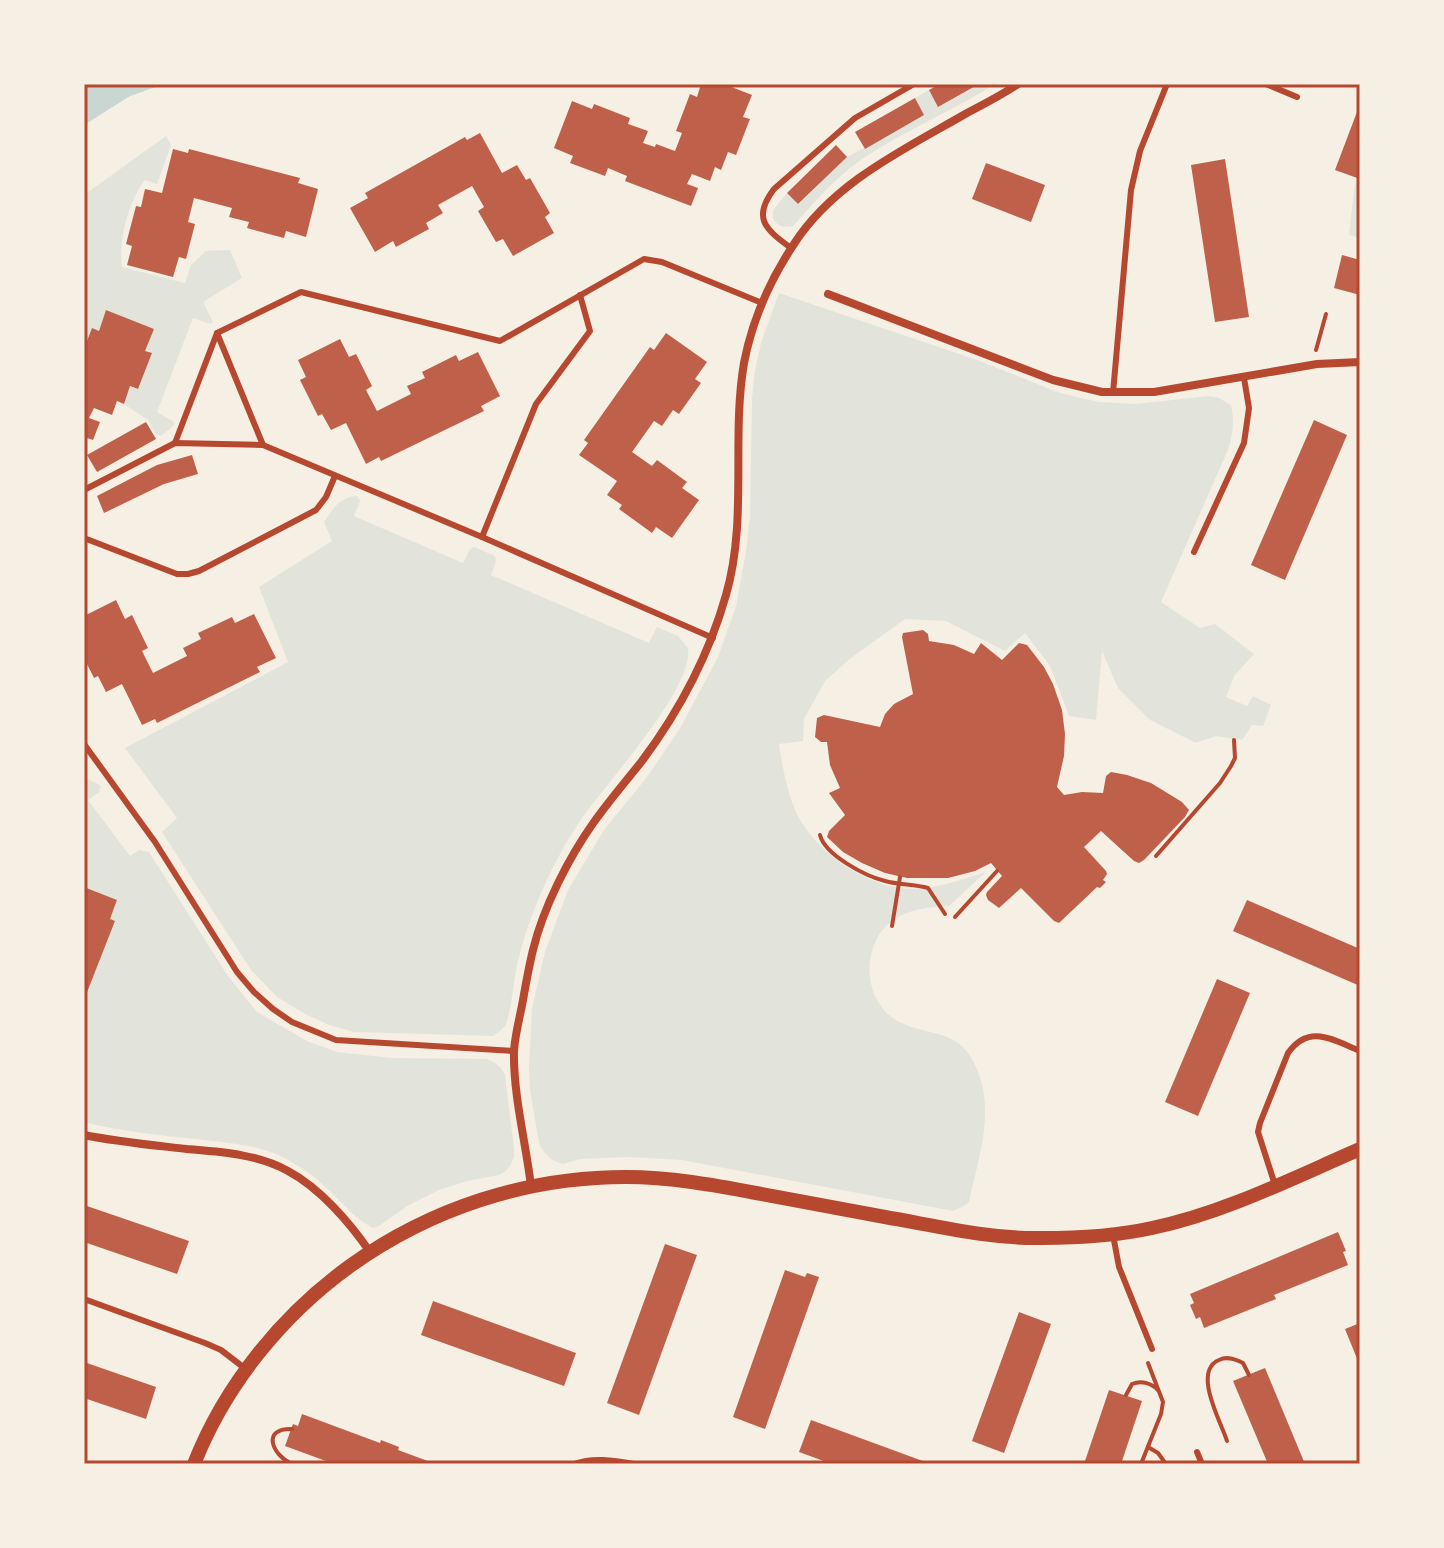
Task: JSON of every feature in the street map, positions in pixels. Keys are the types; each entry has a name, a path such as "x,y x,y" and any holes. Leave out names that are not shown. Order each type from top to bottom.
{"street":[{"path":"531,1186 514,1051 533,947 553,893 573,855 594,821 670,720 713,638 733,563 744,363 762,303 791,248 819,213 855,180 1018,84"},
{"path":"828,294 1053,380 1113,393 1154,392 1317,364 1360,362"},
{"path":"84,1135 118,1142 230,1153 270,1163 310,1186 346,1221 370,1252"},
{"path":"194,1464 215,1420 247,1370 280,1327 302,1305 370,1252 406,1231 490,1196 531,1186 597,1178 664,1179 984,1235 1041,1238 1113,1235 1186,1219 1360,1149"}],"lane":[{"path":"791,248 764,223 762,217 762,209 774,189 855,118 914,84"},
{"path":"1113,393 1131,190 1140,151 1167,84"},
{"path":"1266,84 1297,97"},
{"path":"175,443 217,333 301,292 500,341 644,259 662,262 762,303"},
{"path":"482,537 536,404 590,331 580,295"},
{"path":"217,333 263,445"},
{"path":"1194,552 1244,443 1249,408 1244,378"},
{"path":"84,490 175,443 263,445 713,638"},
{"path":"84,538 177,574 188,574 316,510 335,476"},
{"path":"84,744 155,842 237,972 273,1009 292,1022 336,1040 514,1051"},
{"path":"1275,1185 1258,1132 1288,1053 1294,1044 1312,1035 1323,1036 1360,1051"},
{"path":"1113,1235 1119,1267 1152,1349"},
{"path":"84,1299 205,1343 221,1350 247,1370"},
{"path":"1197,1452 1202,1464"}],"path":[{"path":"1315,353 1326,314"},
{"path":"1156,856 1220,783 1235,758 1234,740"},
{"path":"820,835 830,851 856,869 884,881 928,888 945,914"},
{"path":"955,917 997,871"},
{"path":"892,926 900,877"},
{"path":"1227,1441 1207,1385 1208,1371 1216,1361 1230,1358 1243,1363 1249,1375"},
{"path":"1141,1464 1162,1407 1162,1397 1148,1363"},
{"path":"1126,1395 1132,1384 1138,1382 1152,1385 1160,1391"},
{"path":"292,1429 280,1430 273,1442 278,1456 292,1464"},
{"path":"1148,1447 1158,1453 1166,1464"},
{"path":"571,1464 595,1459 640,1464"}],"shaded area":[{"path":"84,84 164,84 130,96 84,125"},
{"path":"979,84 995,84 867,156 835,181 793,226 782,226 773,219 773,210 787,193 799,204 847,157 924,115 915,98 929,90 939,107"},
{"path":"166,136 171,145 157,184 145,180 130,209 123,233 122,267 185,283 191,265 206,251 230,250 242,278 203,302 213,322 210,324 193,318 157,412 174,422 161,436 156,434 148,420 124,404 130,386 138,389 152,354 145,351 153,329 107,310 99,331 92,329 84,349 84,195"},
{"path":"1355,183 1360,185 1360,238 1349,235"},
{"path":"779,293 977,360 1060,393 1099,402 1136,404 1208,396 1231,405 1233,429 1227,452 1161,602 1200,628 1215,624 1254,654 1234,676 1226,697 1247,706 1253,696 1271,705 1263,726 1252,725 1242,740 1216,736 1196,743 1150,720 1118,688 1102,651 1096,720 1069,716 1050,666 1025,633 1005,651 946,621 905,619 825,681 804,719 803,741 779,744 788,790 798,816 816,842 856,873 886,885 912,889 986,872 949,906 915,910 892,921 878,936 870,961 872,987 883,1009 903,1024 955,1041 972,1059 980,1077 985,1112 981,1148 969,1202 953,1211 682,1160 630,1157 580,1159 563,1164 552,1160 539,1143 529,1066 532,1008 545,952 568,890 604,830 647,777 679,730 718,657 736,606 746,552 755,370"},
{"path":"357,496 360,501 354,516 463,563 474,547 495,556 491,575 649,643 657,627 678,636 688,648 686,666 663,711 580,821 550,872 522,946 506,1025 493,1036 354,1032 307,1015 277,997 251,970 162,832 177,818 125,748 288,662 259,587 332,541 324,522 341,501"},
{"path":"84,779 101,786 99,792 88,800 130,856 139,850 149,852 228,976 257,1012 307,1041 337,1052 392,1058 487,1059 498,1065 505,1075 514,1149 514,1157 506,1171 439,1190 373,1228 310,1174 274,1153 255,1147 84,1122 84,1000 115,922 110,919 117,900 84,887"}],"building":[{"path":"701,84 724,84 752,95 743,117 750,119 736,155 728,152 721,170 715,167 710,181 692,174 687,184 698,188 691,206 625,181 627,176 608,168 605,176 570,163 573,156 554,148 572,101 592,109 594,104 630,118 628,124 648,131 643,143 675,151 682,133 676,131 690,94 697,97"},
{"path":"940,84 979,84 938,107 929,90"},
{"path":"915,98 924,115 865,149 855,132"},
{"path":"1360,104 1360,179 1335,170"},
{"path":"480,133 502,173 517,165 526,180 530,178 550,213 545,217 554,233 513,256 503,239 496,242 478,211 484,207 472,186 438,205 443,213 426,223 429,229 396,247 393,241 375,252 350,208 368,198 365,193 465,137 467,140"},
{"path":"836,145 847,157 798,204 787,193"},
{"path":"173,149 188,153 189,149 300,178 298,183 318,189 306,237 286,231 284,238 247,228 249,222 229,217 232,208 194,198 188,222 195,224 186,259 179,257 173,277 127,265 132,246 126,244 136,206 141,207 145,189 162,193"},
{"path":"1225,159 1249,317 1215,322 1191,165"},
{"path":"986,163 1045,185 1031,222 972,199"},
{"path":"1342,255 1360,260 1360,295 1334,288"},
{"path":"106,310 154,329 145,351 152,353 138,389 130,386 124,404 117,401 112,415 94,408 89,418 100,422 93,440 84,437 84,349 92,328 99,331"},
{"path":"666,333 707,362 695,379 701,383 679,414 673,410 662,426 654,421 632,452 652,466 657,460 687,482 682,488 699,500 672,538 656,527 652,533 619,509 622,505 607,495 617,481 579,455 588,443 584,440 650,347 654,350"},
{"path":"340,339 349,357 356,354 372,386 366,390 377,411 411,394 407,386 425,378 422,372 456,355 459,361 478,352 500,396 481,406 484,411 381,461 379,457 366,464 346,423 331,430 322,414 318,416 300,380 306,377 298,360"},
{"path":"1314,420 1347,435 1285,580 1251,565"},
{"path":"146,422 156,439 97,472 87,455"},
{"path":"192,455 198,474 164,484 104,513 97,496 157,465"},
{"path":"116,600 125,619 132,615 148,648 142,651 153,673 187,656 183,648 201,639 198,633 232,617 235,623 254,614 276,658 257,667 260,672 157,723 155,719 142,725 122,684 106,692 98,676 94,678 84,658 84,616"},
{"path":"923,630 928,634 929,641 954,645 974,654 981,643 1002,660 1019,643 1027,645 1044,667 1062,710 1064,756 1057,787 1064,795 1103,793 1106,776 1111,772 1151,783 1182,802 1189,810 1139,863 1101,831 1084,847 1106,871 1103,880 1106,882 1059,923 1021,888 999,908 988,900 987,892 1002,876 991,863 948,878 907,878 862,863 843,852 827,837 845,815 829,793 840,788 830,765 827,742 815,737 817,718 824,715 880,727 885,714 894,704 913,694 903,633"},
{"path":"84,887 117,900 110,919 115,921 84,1000"},
{"path":"1247,900 1360,949 1360,986 1233,931"},
{"path":"1217,979 1250,993 1198,1116 1165,1102"},
{"path":"84,1205 189,1241 177,1274 84,1242"},
{"path":"1338,1232 1348,1265 1204,1328 1200,1317 1196,1319 1190,1305 1194,1303 1190,1294"},
{"path":"665,1244 697,1255 639,1415 607,1403"},
{"path":"785,1270 805,1277 807,1273 819,1277 765,1429 733,1417"},
{"path":"433,1301 576,1353 564,1386 421,1335"},
{"path":"1019,1312 1051,1324 1004,1453 972,1441"},
{"path":"1360,1323 1360,1366 1345,1329"},
{"path":"84,1362 156,1387 146,1419 84,1398"},
{"path":"1265,1368 1305,1464 1268,1464 1233,1381"},
{"path":"1109,1390 1142,1401 1121,1464 1084,1464"},
{"path":"302,1414 380,1443 381,1440 436,1464 334,1464 285,1446 293,1424 298,1426"},
{"path":"811,1420 931,1464 832,1464 799,1452"}]}
